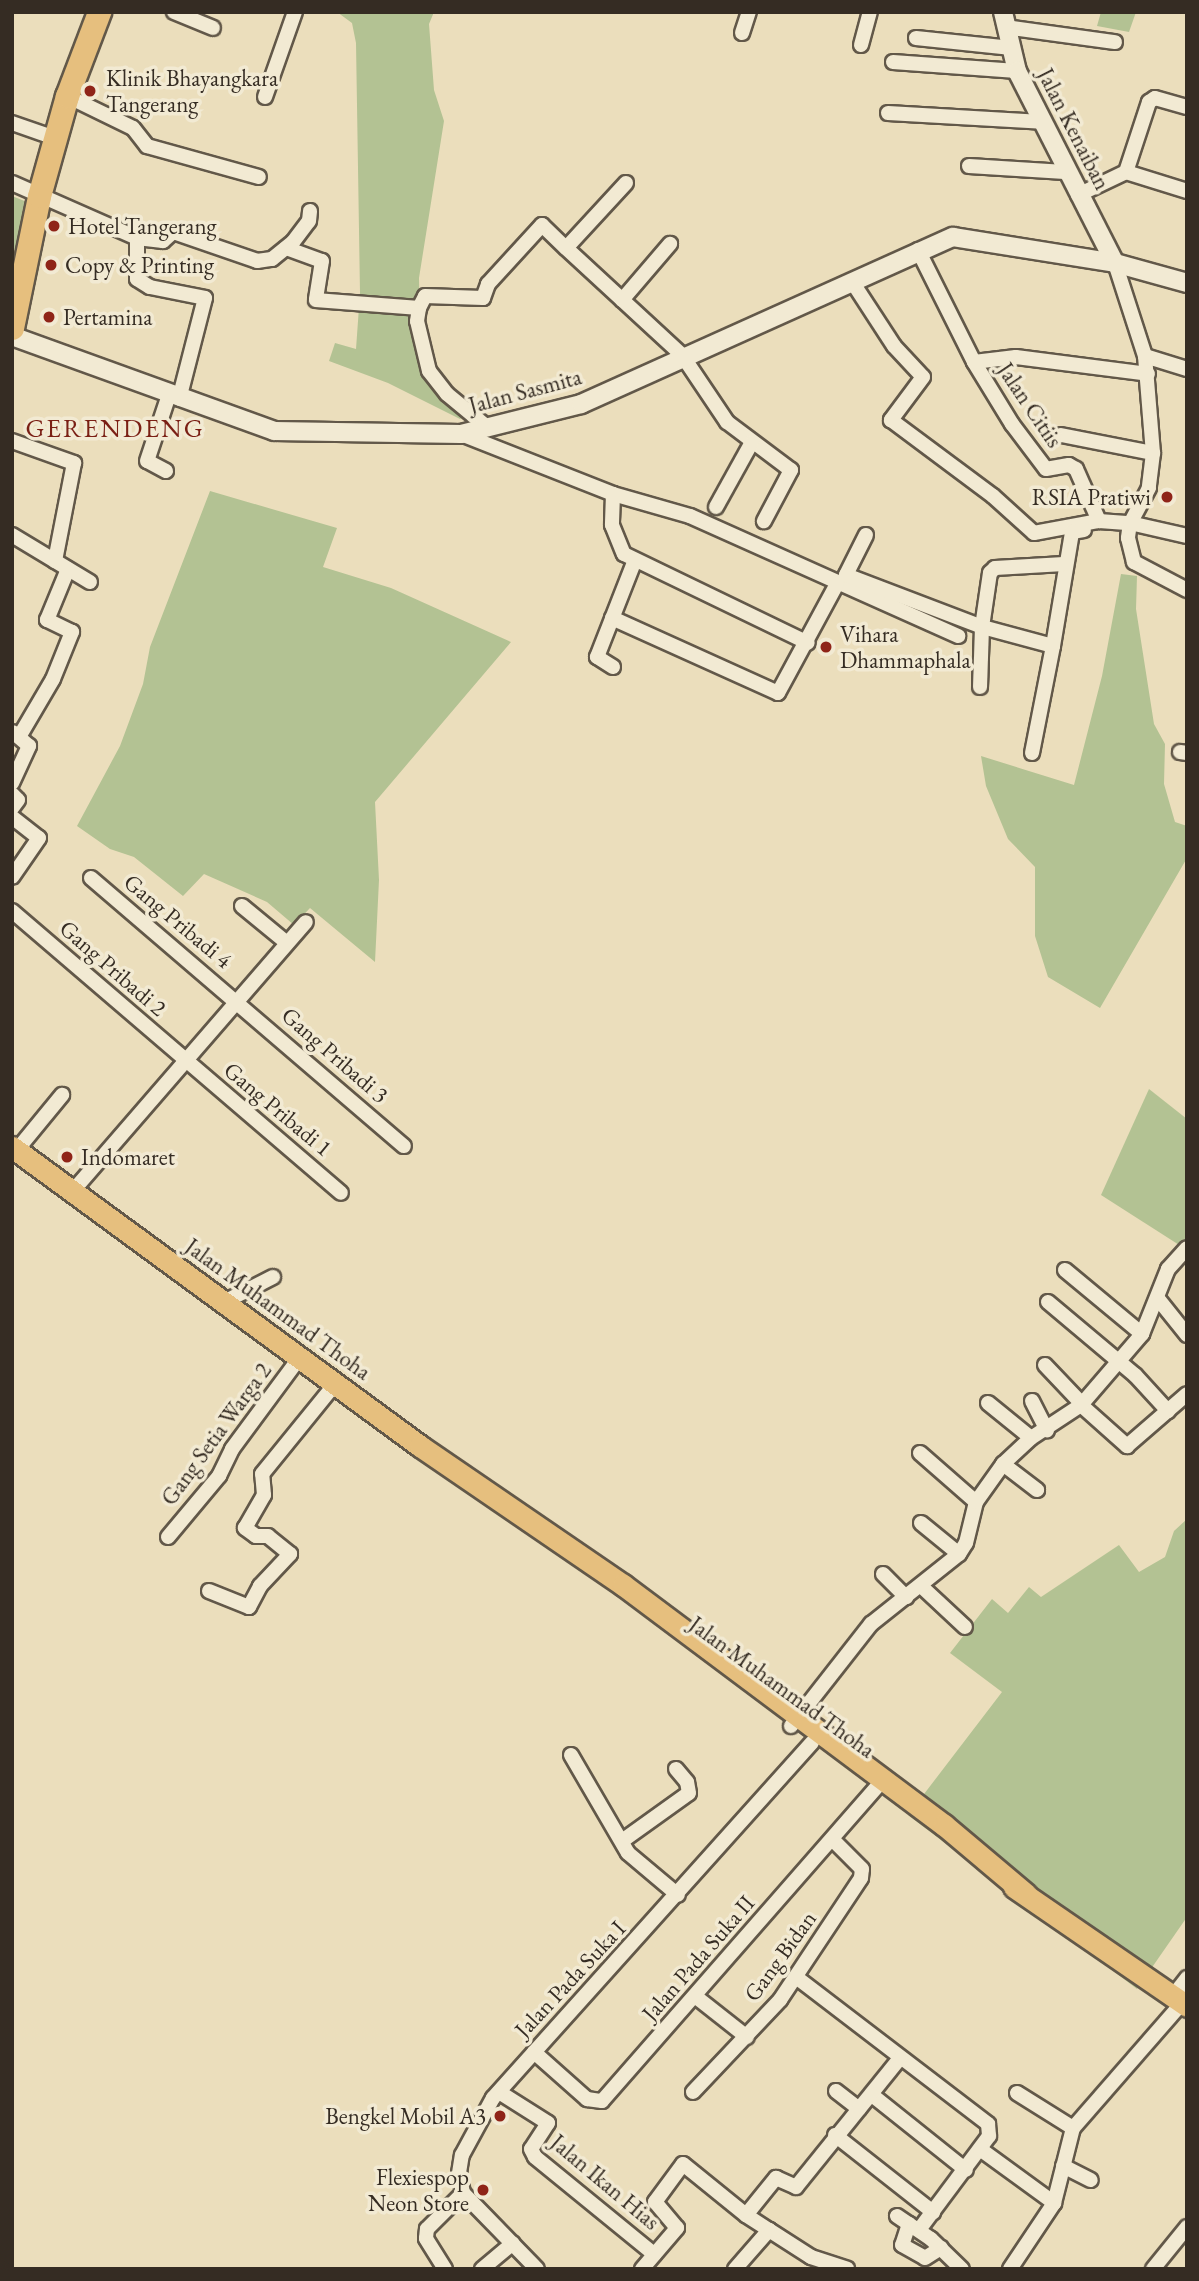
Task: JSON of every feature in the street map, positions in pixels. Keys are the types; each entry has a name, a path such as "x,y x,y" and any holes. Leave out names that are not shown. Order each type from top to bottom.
{"highway":[{"path":"12,328 38,196 67,96 99,12"}],"main road":[{"name":"Jalan Muhammad Thoha","path":"19,1152 515,1512 574,1549 795,1721 985,1857 1026,1895 1180,2002"},
{"name":"Jalan Muhammad Thoha","path":"795,1721 812,1742 881,1784"}],"street":[{"path":"174,12 213,28"},
{"path":"265,97 295,12"},
{"path":"742,33 749,12"},
{"path":"860,45 870,12"},
{"path":"1004,19 1115,42"},
{"name":"Jalan Kenaiban","path":"1004,19 1017,71 1065,172 1115,263"},
{"path":"916,38 1011,48"},
{"path":"893,62 1017,71"},
{"path":"67,96 133,128 146,146 259,177"},
{"path":"1126,172 1149,102 1155,98 1187,107"},
{"path":"888,113 1042,122"},
{"path":"12,122 55,138"},
{"path":"968,166 1065,172"},
{"path":"1078,195 1126,172 1187,191"},
{"path":"12,183 137,238 163,241 173,232 257,261 272,259 286,248 309,220 310,211"},
{"path":"566,247 626,183"},
{"path":"764,522 791,470 727,422 682,355 542,225 488,284 482,299 425,296 417,321 429,371 475,430 613,494 701,520 924,615 958,636"},
{"name":"Jalan Sasmita","path":"12,336 174,397 274,431 475,430 523,422 581,404 682,355 853,283 918,250 953,237 1115,263 1187,283"},
{"path":"137,238 137,279 150,287 205,298 174,397 147,461 166,471"},
{"path":"622,300 670,244"},
{"path":"286,248 322,261 316,300 419,308"},
{"name":"Jalan Citiis","path":"918,250 974,362 1046,469 1069,465 1076,469 1083,526"},
{"path":"1115,263 1145,356 1148,374 1153,453 1149,488 1130,525 1134,562 1187,590"},
{"path":"853,283 894,346 923,377 892,421 993,496 1034,533 1083,526 1130,525 1187,536"},
{"path":"1145,356 1187,369"},
{"name":"Jalan Citiis","path":"974,362 1016,357 1148,374"},
{"path":"1061,435 1153,453"},
{"path":"12,441 74,463 55,561"},
{"path":"716,507 752,442"},
{"path":"613,494 612,525 616,543 635,560 808,643"},
{"path":"1032,753 1054,646 1064,564 1083,526"},
{"path":"12,535 90,582"},
{"path":"612,618 775,694 785,688 866,535"},
{"path":"613,667 597,657 635,560"},
{"path":"980,687 982,627 992,569 1064,564"},
{"path":"12,783 29,746 15,734 53,679 72,632 47,620 68,569"},
{"path":"924,615 1054,646"},
{"path":"12,794 18,800 12,808"},
{"path":"12,817 39,838 12,877"},
{"name":"Gang Pribadi 4","path":"91,877 236,999"},
{"path":"242,906 287,943"},
{"name":"Gang Pribadi 2","path":"12,911 185,1059"},
{"path":"72,1192 236,999 306,922"},
{"name":"Gang Pribadi 3","path":"236,999 404,1146"},
{"name":"Gang Pribadi 1","path":"185,1059 341,1193"},
{"path":"19,1152 21,1145 62,1095"},
{"path":"795,1721 871,1624 921,1586 967,1543 976,1502 1003,1464 1031,1438 1047,1430 1081,1405 1142,1334 1159,1300 1168,1269 1187,1248"},
{"path":"1065,1270 1142,1334"},
{"path":"224,1302 273,1278"},
{"path":"1159,1300 1187,1335"},
{"path":"1048,1302 1117,1363 1135,1375 1168,1411"},
{"name":"Gang Setia Warga 2","path":"168,1537 219,1476 232,1449 300,1357"},
{"path":"1045,1365 1081,1405 1127,1446 1187,1394"},
{"path":"209,1591 249,1607 260,1586 290,1554 268,1536 256,1536 245,1528 264,1495 262,1474 336,1383"},
{"path":"1032,1401 1047,1430"},
{"path":"988,1402 1031,1438"},
{"path":"920,1452 976,1502"},
{"path":"1003,1464 1037,1490"},
{"path":"921,1523 958,1554"},
{"path":"883,1574 906,1597"},
{"path":"921,1586 965,1627"},
{"name":"Jalan Pada Suka I","path":"463,2193 459,2173 463,2155 499,2092 678,1895 812,1742"},
{"path":"571,1755 640,1867 678,1895"},
{"path":"622,1841 689,1793 687,1782 676,1769"},
{"name":"Jalan Pada Suka II","path":"534,2052 587,2099 599,2102 881,1784"},
{"name":"Gang Bidan","path":"693,2092 747,2037 796,1977 863,1873 832,1839"},
{"path":"796,1977 988,2124 989,2136 981,2149 933,2212 908,2223"},
{"path":"1010,2269 1032,2242 1054,2203 1073,2128 1180,2002 1187,1978"},
{"path":"695,1996 747,2037"},
{"path":"746,2215 776,2178 796,2187 900,2058"},
{"path":"836,2091 859,2109"},
{"name":"Jalan Ikan Hias","path":"499,2092 548,2123 531,2149 535,2157 654,2254"},
{"path":"1017,2093 1073,2128"},
{"path":"872,2095 966,2170"},
{"path":"835,2136 933,2212"},
{"path":"981,2149 1054,2203"},
{"path":"642,2269 677,2228 655,2202 656,2196 683,2164 746,2215 811,2257 847,2269"},
{"path":"1063,2166 1091,2180"},
{"path":"445,2269 426,2238 427,2230 463,2193 537,2269"},
{"path":"908,2223 941,2248 962,2269"},
{"path":"908,2223 902,2245 925,2258 941,2248"},
{"path":"1153,2269 1187,2227"},
{"path":"735,2269 769,2230"},
{"path":"482,2269 513,2243"}],"green space":[{"path":"337,12 434,12 429,24 434,90 444,121 419,278 420,331 430,368 470,410 460,419 388,383 329,361 335,343 356,349 360,293 356,43 352,23"},
{"path":"1101,12 1136,12 1129,32 1097,26"},
{"path":"12,196 27,202 12,260"},
{"path":"210,491 337,528 323,567 391,588 511,642 375,802 379,880 375,962 310,908 294,925 267,902 204,874 183,896 134,857 110,849 77,826 120,746 143,684 150,647"},
{"path":"1121,574 1137,576 1136,609 1154,724 1165,744 1164,784 1175,822 1187,826 1187,858 1100,1008 1048,977 1035,936 1035,867 1008,839 986,786 981,756 1074,785 1102,676"},
{"path":"1149,1089 1187,1119 1187,1250 1101,1195"},
{"path":"1187,1519 1187,1917 1137,1989 908,1815 1002,1692 950,1653 992,1599 1008,1613 1029,1587 1041,1597 1119,1545 1139,1572 1165,1557 1174,1531"}],"place":[{"name":"Klinik Bhayangkara Tangerang","path":"90,91"},
{"name":"Hotel Tangerang","path":"54,226"},
{"name":"Copy & Printing","path":"51,265"},
{"name":"Pertamina","path":"49,317"},
{"name":"RSIA Pratiwi","path":"1167,497"},
{"name":"Vihara Dhammaphala","path":"826,647"},
{"name":"Indomaret","path":"67,1157"},
{"name":"Bengkel Mobil A3","path":"500,2116"},
{"name":"Flexiespop Neon Store","path":"483,2190"}],"district":[{"name":"GERENDENG","path":"115,429"}]}
